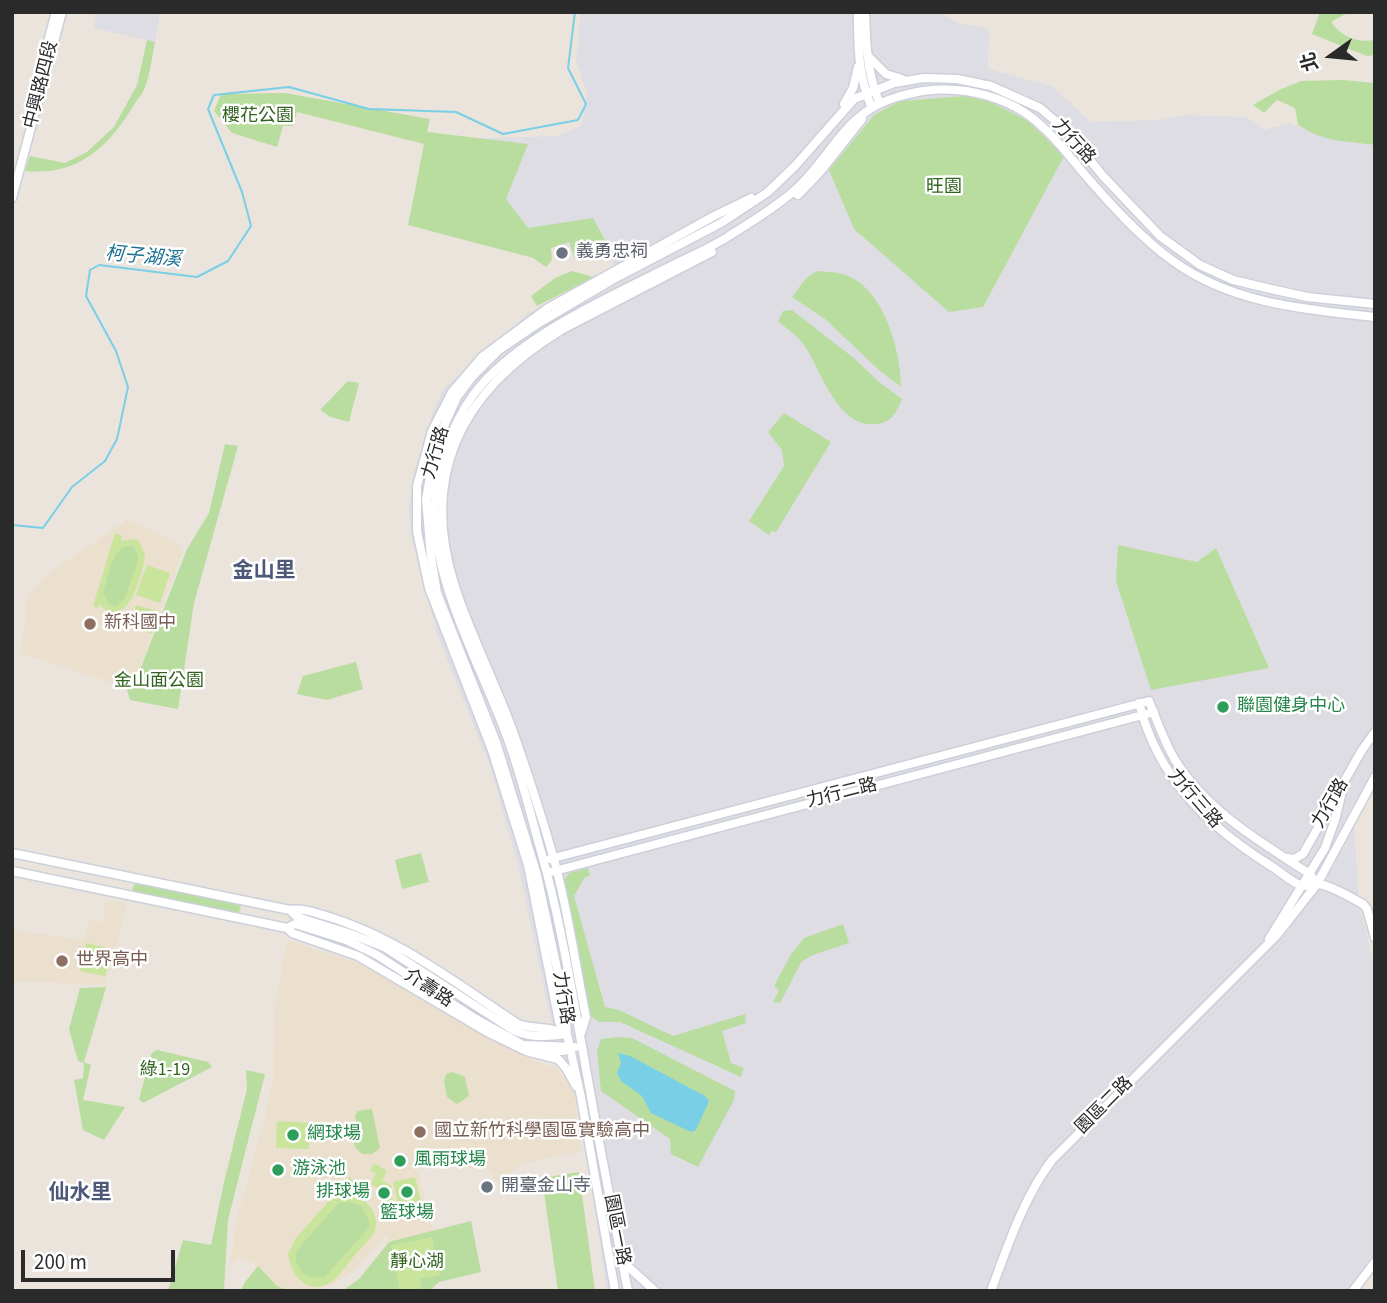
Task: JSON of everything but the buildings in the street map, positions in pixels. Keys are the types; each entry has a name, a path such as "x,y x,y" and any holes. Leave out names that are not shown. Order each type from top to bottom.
{"street":[{"name":"中興路四段","path":"12,179 56,12"},
{"name":"中興路四段","path":"12,198 62,12"},
{"path":"826,129 853,88 859,63 858,12"},
{"path":"864,12 870,91"},
{"path":"866,53 886,74 901,79 913,79"},
{"path":"859,63 875,104"},
{"name":"力行路","path":"567,1034 565,1006 531,864 492,750 429,588 417,531 417,486 432,431 452,392 482,357 548,308 776,185 855,99 870,91 913,79 957,79 991,86 1040,108 1065,129 1103,176 1160,236 1200,265 1233,280 1271,289 1375,304"},
{"name":"力行路","path":"581,1041 586,1017 551,871 544,861 508,739 453,601 438,552 434,507 438,478 452,434 473,396 503,363 544,332 722,241 795,190 844,130 875,104 926,89 988,95 1031,116 1147,240 1173,261 1203,278 1231,292 1298,309 1375,317"},
{"name":"力行路","path":"551,871 554,858 515,737 455,587 445,550 440,510 444,478 457,436 478,401 502,375 548,338 725,245 798,195 875,104"},
{"name":"力行二路","path":"531,864 1149,701"},
{"name":"力行三路","path":"1149,701 1162,735 1189,780 1230,821 1310,874 1317,884"},
{"name":"力行三路","path":"1139,703 1158,756 1203,815 1245,849 1302,886"},
{"name":"力行二路","path":"534,875 1154,712"},
{"name":"力行路","path":"1278,853 1294,859 1303,854 1343,783 1371,745 1375,732"},
{"name":"園區二路","path":"991,1291 1017,1221 1038,1179 1052,1160 1278,935 1317,884 1375,777"},
{"name":"園區二路","path":"1261,950 1325,848 1335,820 1343,783"},
{"name":"介壽路","path":"12,853 290,910 300,908 344,921 392,943 519,1024 532,1029 558,1025 567,1034 581,1041"},
{"name":"介壽路","path":"12,871 287,928 292,933 358,956 430,1000 526,1051 558,1059 566,1068 581,1097"},
{"path":"121,893 125,875"},
{"name":"力行路","path":"534,875 558,1025"},
{"path":"1302,886 1317,884 1363,904 1367,909 1375,938"},
{"name":"介壽路","path":"290,910 297,917 384,947 526,1036 539,1038 567,1034"},
{"name":"介壽路","path":"287,928 295,924 346,940 377,955 475,1019 523,1045 559,1045 570,1048"},
{"path":"539,1038 558,1025"},
{"name":"園區一路","path":"567,1034 581,1097 615,1291"},
{"name":"介壽路","path":"526,1051 563,1052 581,1041"},
{"name":"園區一路","path":"581,1041 628,1291"},
{"path":"622,1262 655,1291"},
{"path":"1353,1291 1375,1262"}],"shaded area":[{"path":"96,12 160,12 155,42 94,28"},
{"path":"581,12 938,12 959,23 989,29 988,69 1052,86 1091,122 1159,120 1187,115 1247,117 1264,130 1290,123 1333,140 1375,145 1375,786 1354,822 1359,905 1375,968 1375,1269 1357,1291 607,1291 578,1100 550,1016 518,864 490,766 437,634 411,536 409,506 416,466 434,409 444,388 527,314 615,267 609,255 416,220 434,140 557,136 581,126 587,93 576,61"},
{"name":"新科國中","path":"128,519 178,543 183,552 131,689 21,653 28,595 53,570"},
{"name":"世界高中","path":"106,900 127,903 105,985 12,981 12,930 83,940 90,920 102,922"},
{"name":"國立新竹科學園區實驗高中","path":"287,942 360,964 527,1058 557,1068 574,1093 582,1151 521,1164 498,1185 486,1166 463,1169 439,1157 425,1160 426,1164 417,1167 444,1276 431,1291 397,1291 387,1234 354,1271 331,1286 311,1291 294,1291 250,1283 257,1265 243,1258 230,1265 236,1222 273,1078 275,1004"}],"green space":[{"path":"1320,12 1349,12 1331,22 1350,38 1361,41 1375,40 1375,55 1367,56 1312,34"},
{"path":"147,40 155,42 146,85 112,136 88,157 75,164 60,169 25,171 30,156 65,163 87,152 114,127 137,85"},
{"path":"1343,80 1375,83 1375,145 1333,140 1314,134 1298,125 1295,108 1277,100 1264,113 1253,105 1301,81"},
{"name":"櫻花公園","path":"285,93 430,119 427,132 528,144 506,199 528,228 593,218 605,240 617,254 596,259 574,257 569,242 551,248 552,260 546,267 533,258 408,225 424,144 297,112 293,126 283,126 277,147 232,133 214,111 221,94"},
{"name":"旺園","path":"964,96 989,101 1028,121 1064,156 983,307 949,312 854,229 829,170 874,115 900,101"},
{"path":"572,271 594,277 537,306 531,296 555,278"},
{"path":"819,271 846,275 871,293 894,339 901,387 825,319 792,297 807,278"},
{"path":"792,310 902,399 890,419 877,424 864,423 852,418 842,409 803,344 778,322 783,311"},
{"path":"348,381 359,383 349,422 331,417 320,410"},
{"path":"784,413 831,442 776,532 772,531 769,535 749,521 784,466 782,450 768,432"},
{"name":"金山面公園","path":"225,444 238,446 194,603 178,709 130,700 126,687 132,688 187,549 209,513"},
{"path":"115,533 122,536 121,541 139,541 145,554 144,562 137,586 125,607 118,612 109,612 100,604 98,608 93,606","holes":["123,547 134,547 139,557 125,599 116,607 108,604 103,592 114,557"]},
{"path":"1118,545 1197,562 1216,548 1269,668 1151,690 1116,581"},
{"path":"123,547 134,547 139,557 125,599 116,607 108,604 103,592 114,557"},
{"path":"147,565 170,573 160,603 136,595"},
{"path":"136,605 159,612 152,634 130,627"},
{"path":"356,662 363,689 327,700 297,694 303,676"},
{"path":"421,853 429,882 402,889 395,860"},
{"path":"588,868 590,876 585,877 574,896 605,1007 619,1010 673,1036 745,1014 746,1023 722,1031 731,1063 744,1068 741,1077 620,1022 599,1022 591,1016 563,882 569,873"},
{"path":"136,883 241,905 239,913 134,893 132,888"},
{"path":"843,924 849,943 802,961 780,1003 773,1002 779,990 774,986 790,956 804,938"},
{"path":"86,943 111,949 105,976 80,971"},
{"path":"106,987 84,1062 91,1065 83,1100 125,1107 104,1140 83,1130 74,1080 83,1078 84,1063 78,1061 69,1029 80,988"},
{"path":"632,1038 735,1091 734,1100 698,1167 671,1154 670,1139 601,1091 597,1052 601,1039"},
{"name":"綠1-19","path":"157,1050 208,1062 212,1067 143,1103 139,1099 151,1055"},
{"path":"246,1070 265,1074 228,1220 224,1290 168,1291 183,1240 211,1245 247,1089"},
{"path":"453,1072 465,1077 469,1096 457,1104 447,1097 444,1081 446,1074"},
{"path":"372,1109 380,1148 372,1154 362,1154 355,1147 351,1130 356,1122 357,1111"},
{"name":"網球場","path":"277,1121 310,1123 309,1149 276,1148"},
{"name":"排球場","path":"374,1163 387,1171 382,1180 392,1186 386,1195 394,1200 390,1206 397,1211 392,1219 380,1212 385,1203 378,1198 382,1191 371,1184 376,1174 370,1170"},
{"path":"579,1172 595,1291 558,1291 542,1178"},
{"path":"350,1177 355,1183 345,1195 364,1201 375,1216 375,1230 369,1240 335,1279 320,1287 312,1287 300,1280 292,1268 288,1254 296,1238","holes":["349,1201 362,1206 369,1221 369,1228 325,1277 314,1278 303,1274 296,1263 296,1251 338,1203"]},
{"name":"籃球場","path":"415,1177 421,1203 399,1208 393,1182"},
{"path":"349,1201 362,1206 369,1221 369,1228 325,1277 314,1278 303,1274 296,1263 296,1251 338,1203"},
{"name":"靜心湖","path":"471,1221 481,1272 439,1282 429,1291 342,1291 359,1279 389,1242"},
{"path":"432,1237 440,1275 420,1279 422,1291 400,1291 391,1245"},
{"path":"258,1266 277,1286 289,1291 241,1291"}],"water":[{"path":"618,1053 630,1056 705,1096 709,1101 696,1130 691,1132 651,1113 642,1096 621,1081 617,1073 621,1063"}],"waterway":[{"name":"柯子湖溪","path":"12,525 43,528 72,487 105,461 117,439 128,387 116,351 86,296 90,270 99,265 197,277 228,261 251,226 242,192 208,109 214,95 289,87 369,109 456,112 503,134 578,120 586,104 568,68 575,12"}],"place":[{"name":"義勇忠祠","path":"562,253"},
{"name":"新科國中","path":"90,624"},
{"name":"聯園健身中心","path":"1223,707"},
{"name":"世界高中","path":"62,961"},
{"name":"國立新竹科學園區實驗高中","path":"420,1132"},
{"name":"網球場","path":"293,1135"},
{"name":"風雨球場","path":"400,1161"},
{"name":"游泳池","path":"278,1170"},
{"name":"開臺金山寺","path":"487,1187"},
{"name":"籃球場","path":"407,1192"},
{"name":"排球場","path":"384,1193"}],"district":[{"name":"金山里","path":"264,572"},
{"name":"仙水里","path":"80,1194"}]}
